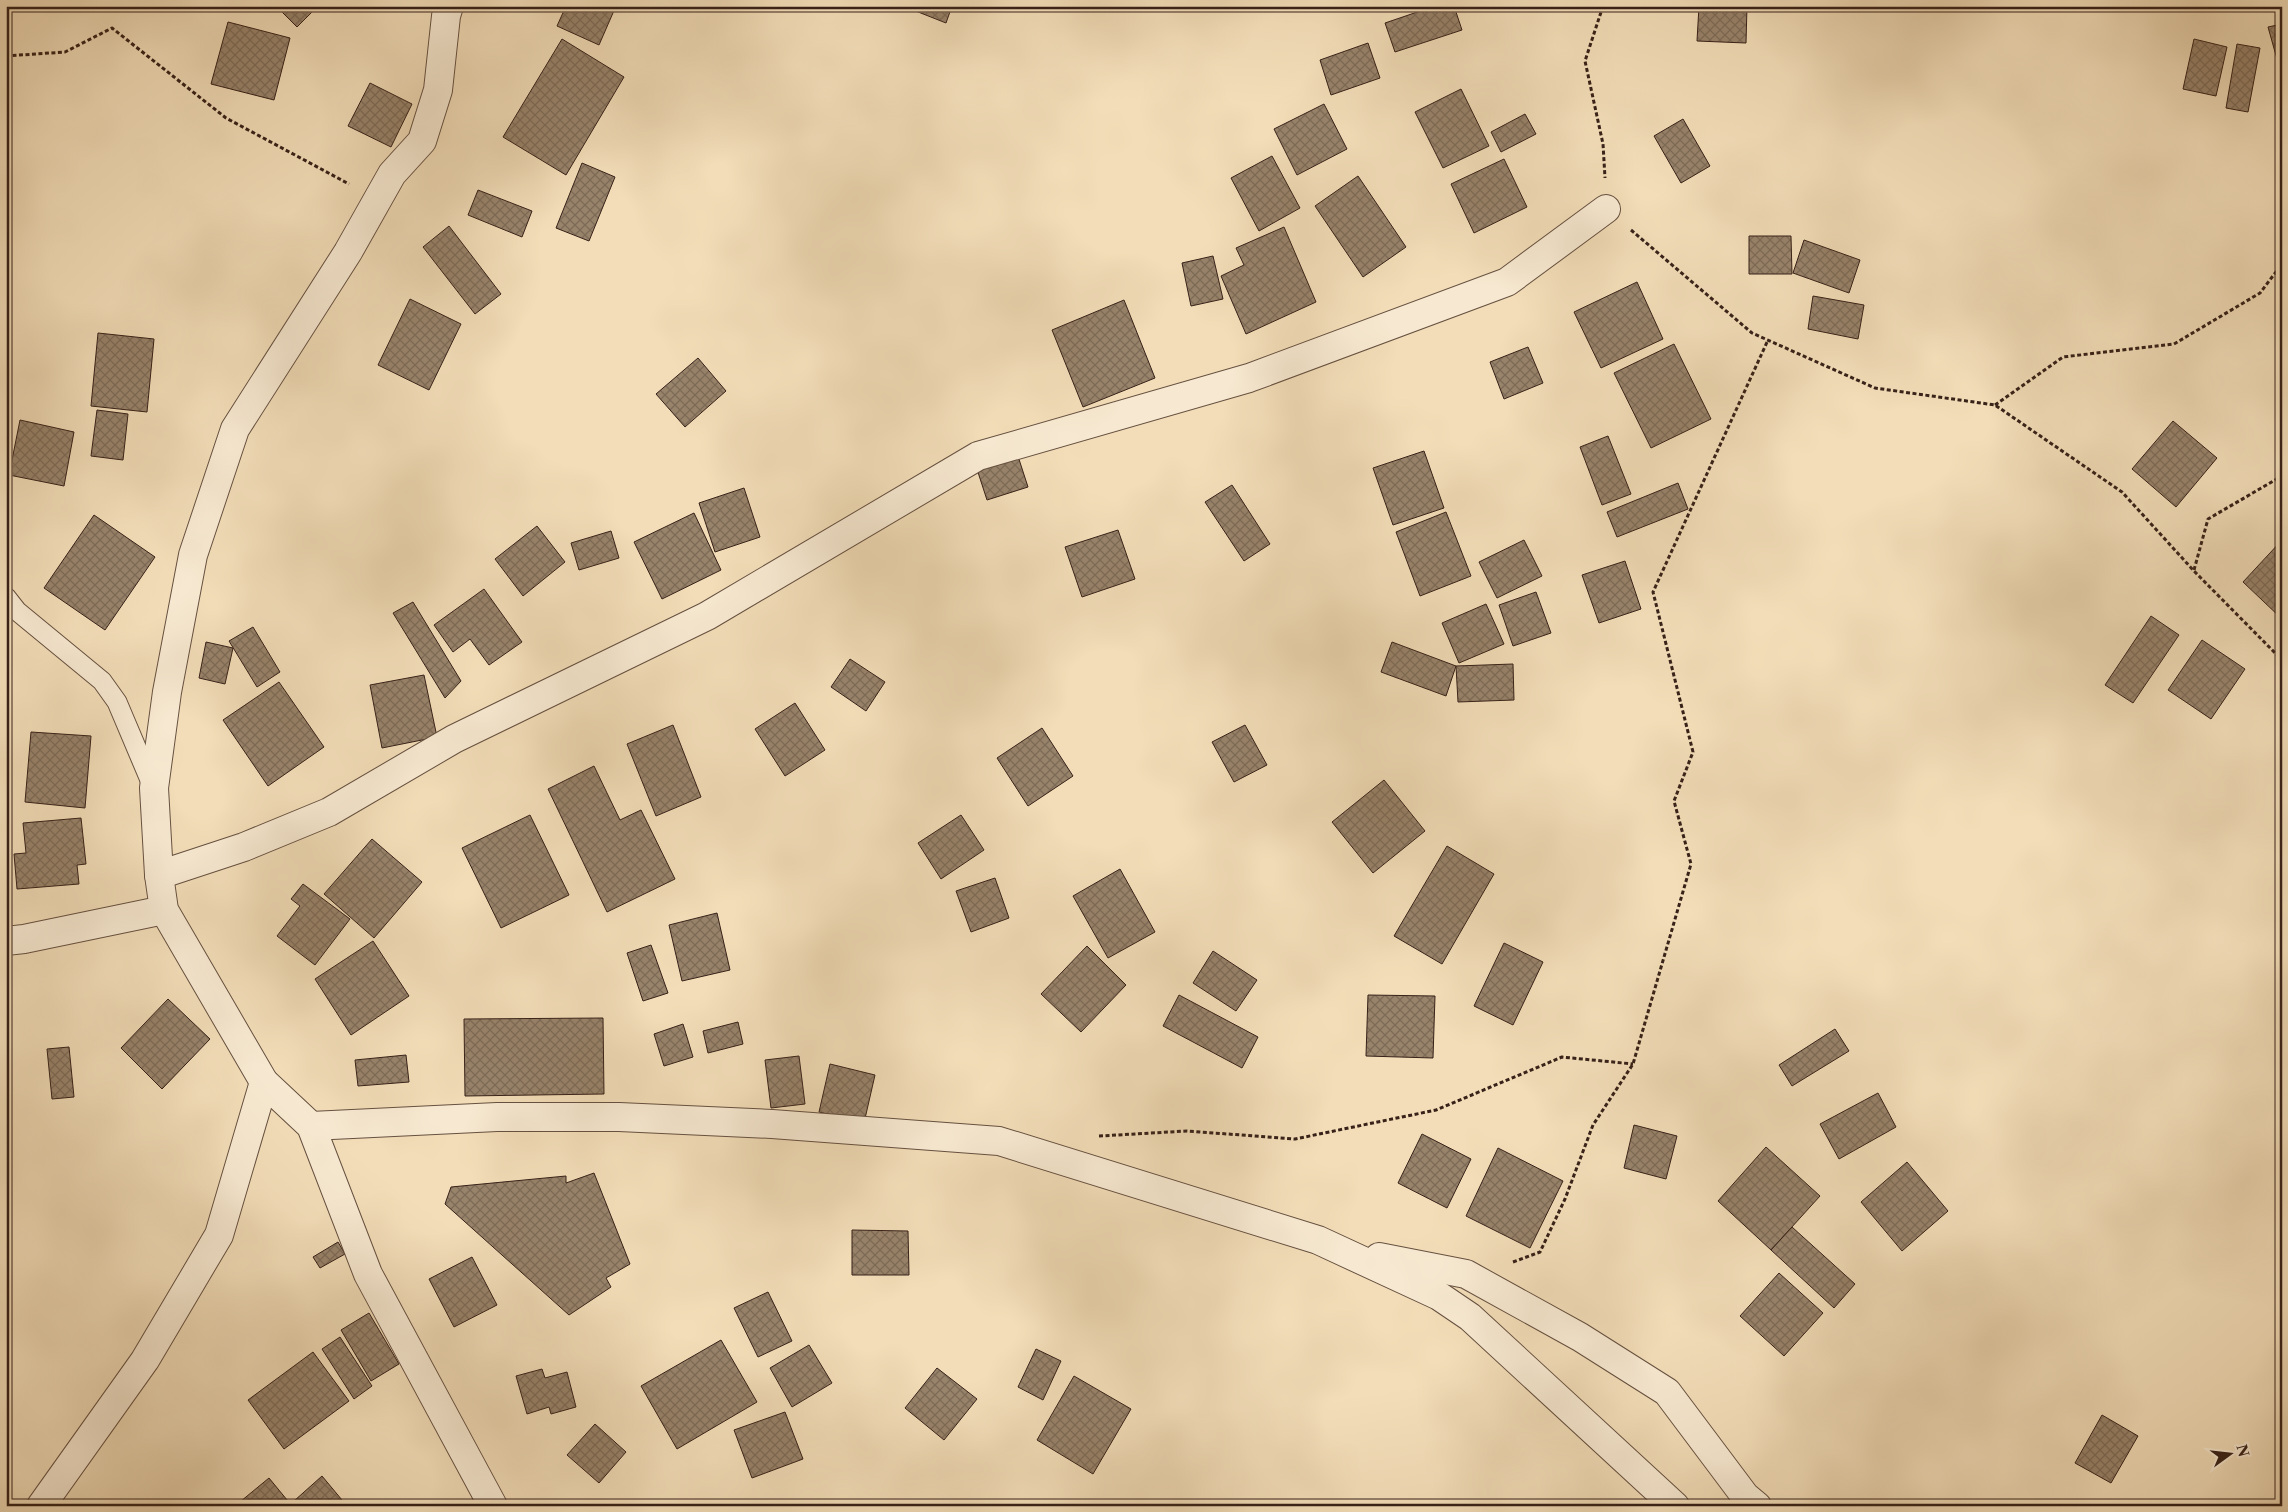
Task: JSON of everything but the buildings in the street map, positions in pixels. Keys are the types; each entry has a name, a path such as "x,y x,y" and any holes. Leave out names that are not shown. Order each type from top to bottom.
{"street":[{"path":"449,6 446,16 438,90 422,141 392,174 348,252 235,429 193,555 167,692 154,788 159,875 164,910 264,1082 312,1126 368,1274 493,1506"},
{"path":"159,875 244,847 329,812 454,739 706,616 978,456 1249,378 1507,282 1606,209"},
{"path":"6,941 24,940 164,910"},
{"path":"42,1506 145,1360 219,1235 264,1082"},
{"path":"312,1126 498,1117 619,1117 772,1124 999,1141 1318,1240 1439,1296 1470,1317 1675,1506"},
{"path":"1334,1248 1466,1274 1580,1337 1667,1392 1745,1496 1757,1506"}],"lane":[{"path":"6,597 17,611 102,681 117,702 154,788"}],"path":[{"path":"1603,6 1585,61 1604,144 1606,209 1752,333 1875,388 1995,405 2122,492 2194,571 2282,660"},
{"path":"6,56 65,52 112,28 226,118 351,185 392,174"},
{"path":"1995,405 2063,357 2174,344 2260,293 2282,264"},
{"path":"1466,1274 1485,1272 1540,1252 1564,1199 1593,1125 1633,1064 1691,864 1674,801 1693,752 1653,592 1768,340"},
{"path":"2194,571 2208,519 2282,476"},
{"path":"1098,1136 1188,1131 1295,1139 1436,1110 1562,1057 1633,1064"}]}
